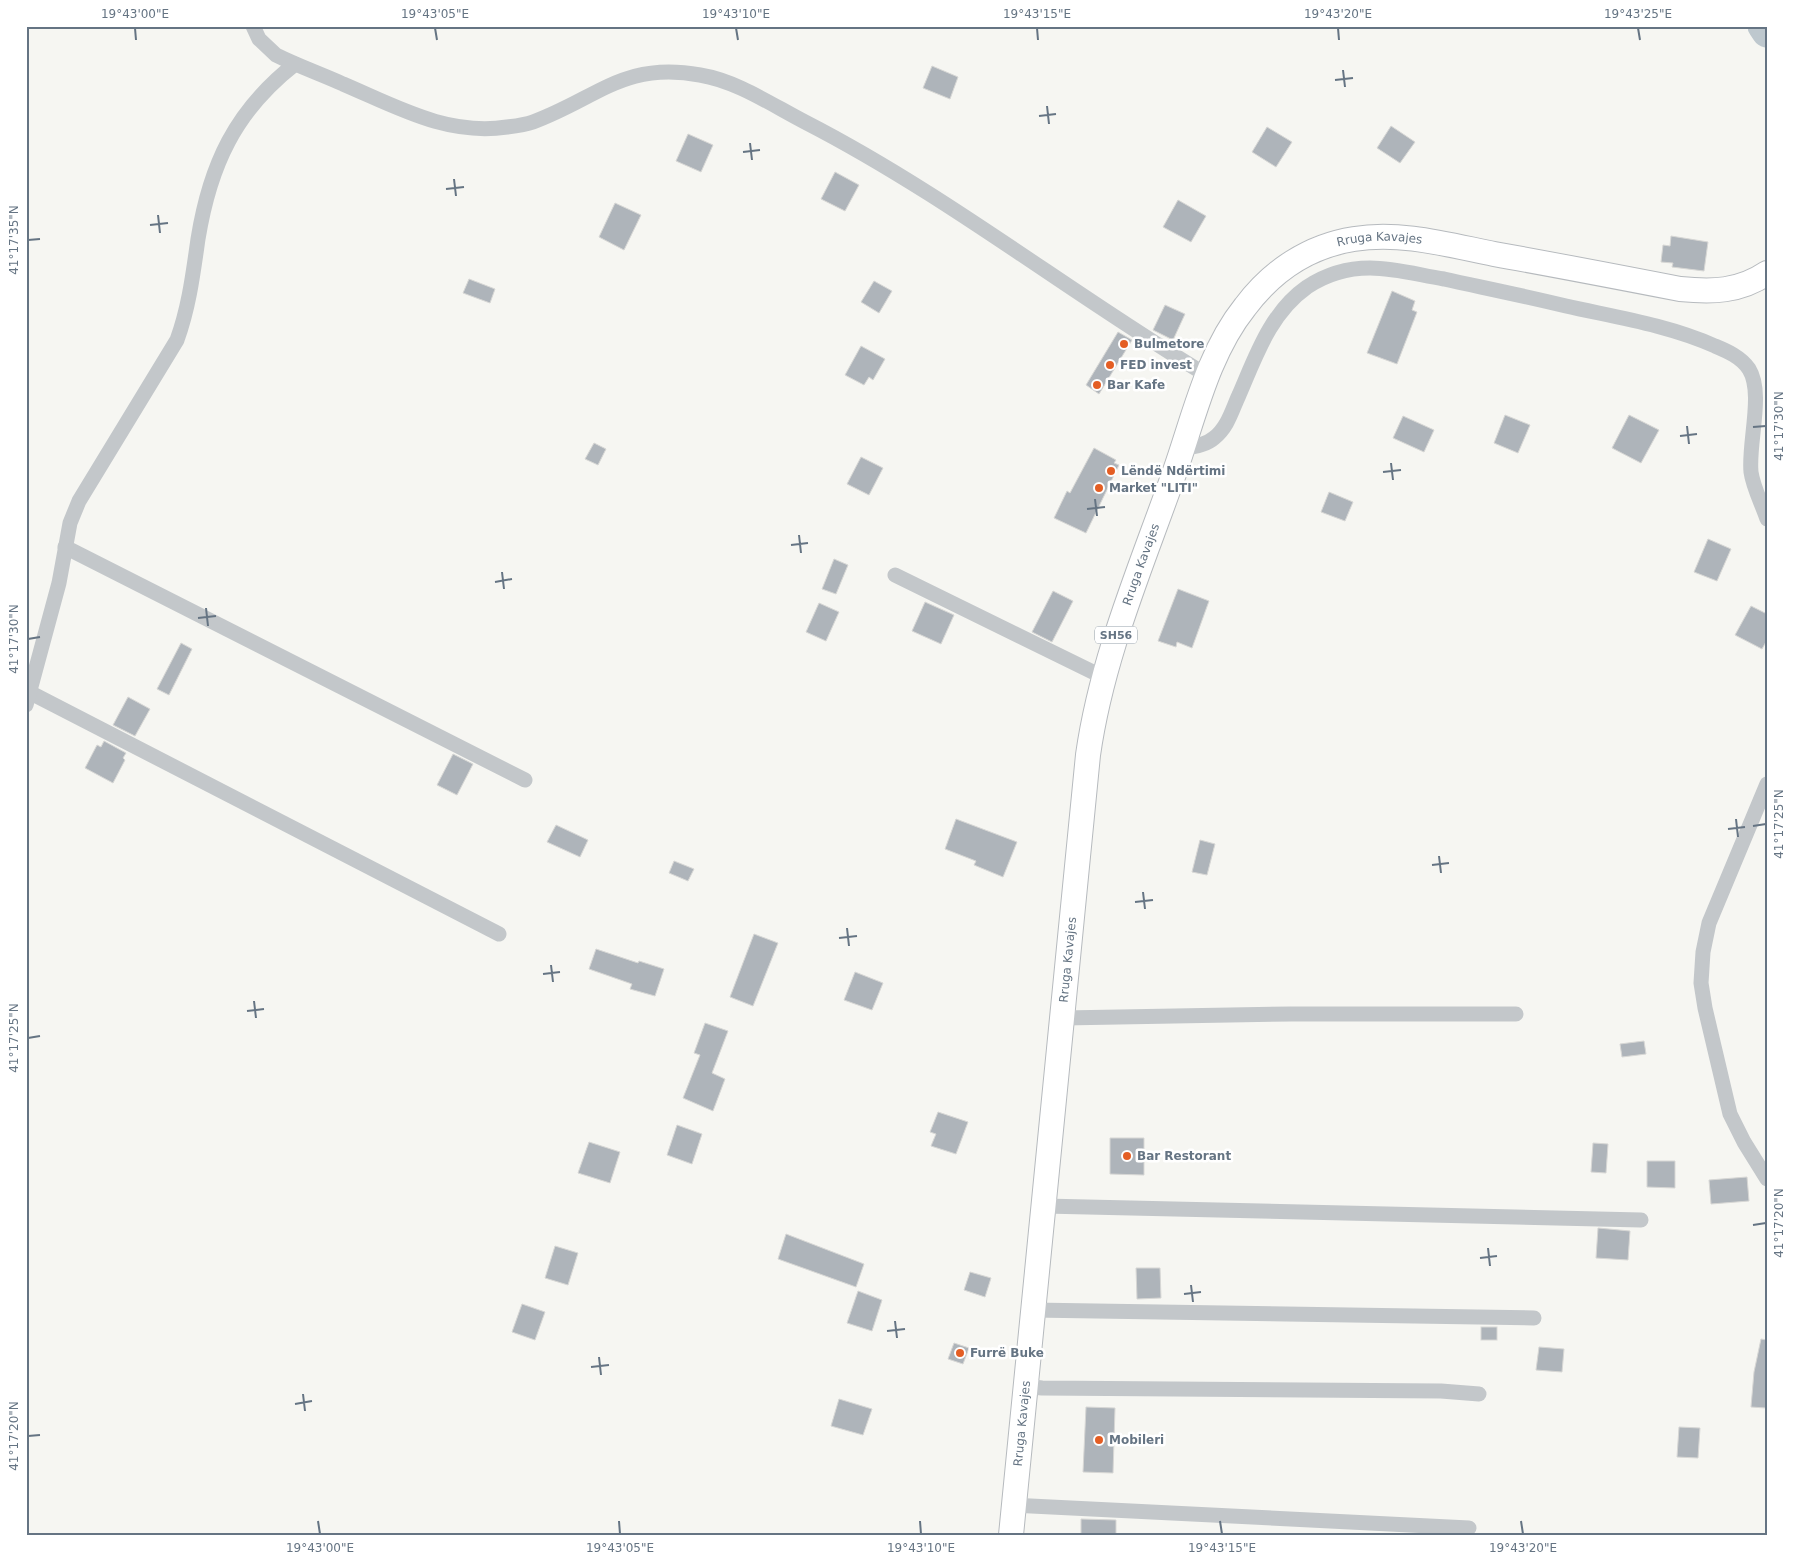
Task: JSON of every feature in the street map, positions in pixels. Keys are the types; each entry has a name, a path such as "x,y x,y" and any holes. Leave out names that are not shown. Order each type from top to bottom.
{"main road":[{"name":"Rruga Kavajes","path":"1011,1535 1024,1386 1044,1206 1088,755 1102,677 1208,376 1235,321 1265,284 1299,257 1327,245 1352,239 1381,236 1413,239 1680,289 1709,292 1745,285 1767,273"}],"street":[{"path":"253,26 259,39 276,55 420,118 449,127 478,129 532,123 633,76 649,72 677,71 704,75 765,101 854,147 907,179 1132,329 1208,376"},
{"path":"295,64 260,94 226,142 204,207 188,306 177,340 80,501 70,523 59,583 28,699 499,934"},
{"path":"1183,448 1197,446 1214,438 1226,426 1260,345 1272,323 1286,306 1305,289 1322,278 1344,271 1368,268 1391,269 1501,291 1674,332 1714,345 1739,358 1750,370 1754,390 1751,474 1767,519"},
{"path":"65,547 525,780"},
{"path":"895,576 1102,677"},
{"path":"1767,784 1709,923 1703,952 1701,983 1730,1114 1767,1180"},
{"path":"1063,1018 1291,1014 1516,1014"},
{"path":"1044,1206 1641,1220"},
{"path":"1032,1310 1534,1318"},
{"path":"1024,1386 1042,1388 1441,1390 1479,1394"},
{"path":"1014,1505 1469,1528"}],"building":[{"path":"932,66 958,77 950,99 923,88"},
{"path":"1391,126 1415,142 1400,163 1377,148"},
{"path":"1267,127 1292,142 1276,167 1252,152"},
{"path":"688,134 713,145 701,172 676,161"},
{"path":"835,172 859,185 845,211 821,199"},
{"path":"1178,200 1206,216 1191,242 1163,227"},
{"path":"615,203 641,215 624,250 599,237"},
{"path":"1671,236 1708,242 1704,271 1672,267 1673,263 1661,262 1663,245 1670,246"},
{"path":"469,279 495,289 490,303 463,293"},
{"path":"874,281 892,291 879,313 861,302"},
{"path":"1392,291 1415,301 1412,310 1417,312 1397,364 1367,353"},
{"path":"1165,305 1185,314 1173,340 1153,330"},
{"path":"1118,332 1132,340 1099,394 1086,385"},
{"path":"861,346 885,359 873,380 869,377 864,385 845,375"},
{"path":"1505,415 1530,425 1518,453 1494,443"},
{"path":"1629,415 1659,430 1641,463 1612,448"},
{"path":"1403,416 1434,430 1424,452 1393,438"},
{"path":"594,443 606,449 598,465 585,459"},
{"path":"1094,448 1116,460 1114,463 1119,465 1086,533 1054,518 1067,491 1070,493"},
{"path":"861,457 883,468 869,495 847,484"},
{"path":"1329,492 1353,502 1345,521 1321,512"},
{"path":"1708,539 1731,549 1717,581 1694,572"},
{"path":"834,559 848,565 836,594 822,589"},
{"path":"1178,589 1209,601 1192,648 1177,642 1176,647 1158,641"},
{"path":"1053,591 1073,601 1052,642 1032,632"},
{"path":"925,602 954,615 941,644 912,631"},
{"path":"819,603 839,612 826,641 806,632"},
{"path":"1751,606 1767,614 1767,640 1762,649 1735,635"},
{"path":"181,643 192,649 169,695 157,689"},
{"path":"128,697 150,709 135,736 113,725"},
{"path":"104,741 126,753 123,758 125,760 113,783 85,768 97,745 101,747"},
{"path":"453,754 473,764 457,795 437,785"},
{"path":"956,819 1017,842 1003,877 974,865 976,861 945,849"},
{"path":"556,825 588,840 580,857 547,842"},
{"path":"1200,840 1215,844 1207,875 1192,872"},
{"path":"674,861 694,869 688,881 669,873"},
{"path":"754,934 778,943 753,1006 730,997"},
{"path":"596,949 638,963 639,961 664,969 655,996 630,989 632,984 589,969"},
{"path":"855,972 883,983 872,1010 844,1000"},
{"path":"705,1023 728,1031 712,1073 725,1079 713,1111 683,1098 700,1055 694,1053"},
{"path":"1644,1041 1646,1054 1622,1057 1620,1044"},
{"path":"938,1112 968,1122 956,1154 931,1146 936,1134 930,1132"},
{"path":"677,1125 702,1134 692,1164 667,1155"},
{"name":"Bar Restorant","path":"1110,1138 1144,1138 1144,1175 1110,1174"},
{"path":"589,1142 620,1152 610,1183 578,1173"},
{"path":"1593,1143 1608,1144 1606,1173 1591,1172"},
{"path":"1647,1161 1675,1161 1675,1188 1647,1187"},
{"path":"1747,1177 1749,1201 1711,1204 1709,1180"},
{"path":"1598,1228 1630,1231 1628,1260 1596,1258"},
{"path":"786,1234 864,1264 856,1287 778,1259"},
{"path":"555,1246 578,1253 568,1285 545,1278"},
{"path":"1136,1268 1160,1268 1161,1298 1137,1299"},
{"path":"970,1272 991,1278 985,1297 964,1290"},
{"path":"858,1291 882,1300 872,1331 847,1323"},
{"path":"522,1304 545,1312 535,1340 512,1332"},
{"path":"1481,1327 1497,1327 1497,1340 1481,1340"},
{"path":"1761,1339 1767,1340 1766,1408 1751,1407 1754,1372"},
{"path":"954,1343 969,1348 963,1364 948,1359"},
{"path":"1539,1347 1564,1349 1562,1372 1536,1370"},
{"path":"839,1399 872,1409 863,1435 831,1426"},
{"name":"Mobileri","path":"1086,1407 1115,1408 1113,1473 1083,1472"},
{"path":"1679,1427 1700,1428 1698,1458 1677,1457"},
{"path":"1081,1519 1116,1520 1116,1535 1081,1535"}],"waterway":[{"path":"1763,26 1767,32"}],"place":[{"name":"Bulmetore","path":"1124,344"},
{"name":"FED invest","path":"1110,365"},
{"name":"Bar Kafe","path":"1097,385"},
{"name":"Lëndë Ndërtimi","path":"1111,471"},
{"name":"Market \"LITI\"","path":"1099,488"},
{"name":"Bar Restorant","path":"1127,1156"},
{"name":"Furrë Buke","path":"960,1353"},
{"name":"Mobileri","path":"1099,1440"}]}
